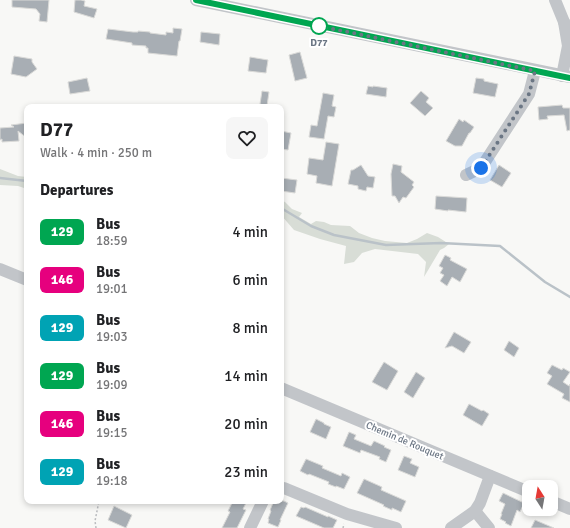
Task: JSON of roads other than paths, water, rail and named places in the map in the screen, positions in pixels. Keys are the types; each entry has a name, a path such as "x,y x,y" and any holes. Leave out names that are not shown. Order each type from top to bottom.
{"street":[{"path":"196,0 566,77 568,46 567,27 555,0"},
{"path":"466,175 481,168 529,94 535,71"},
{"path":"0,269 24,279"},
{"name":"Chemin de Rouquet","path":"284,389 522,489"},
{"path":"451,528 475,511 480,503 490,476"},
{"path":"284,488 347,514 396,528"},
{"path":"250,528 262,504"},
{"path":"558,505 570,509"},
{"path":"475,511 489,528"}],"waterway":[{"path":"0,178 24,181"},
{"path":"284,210 311,226 334,235 386,245 441,243 500,246 545,282 570,297"}],"place":[{"name":"D77","path":"319,26"}]}
